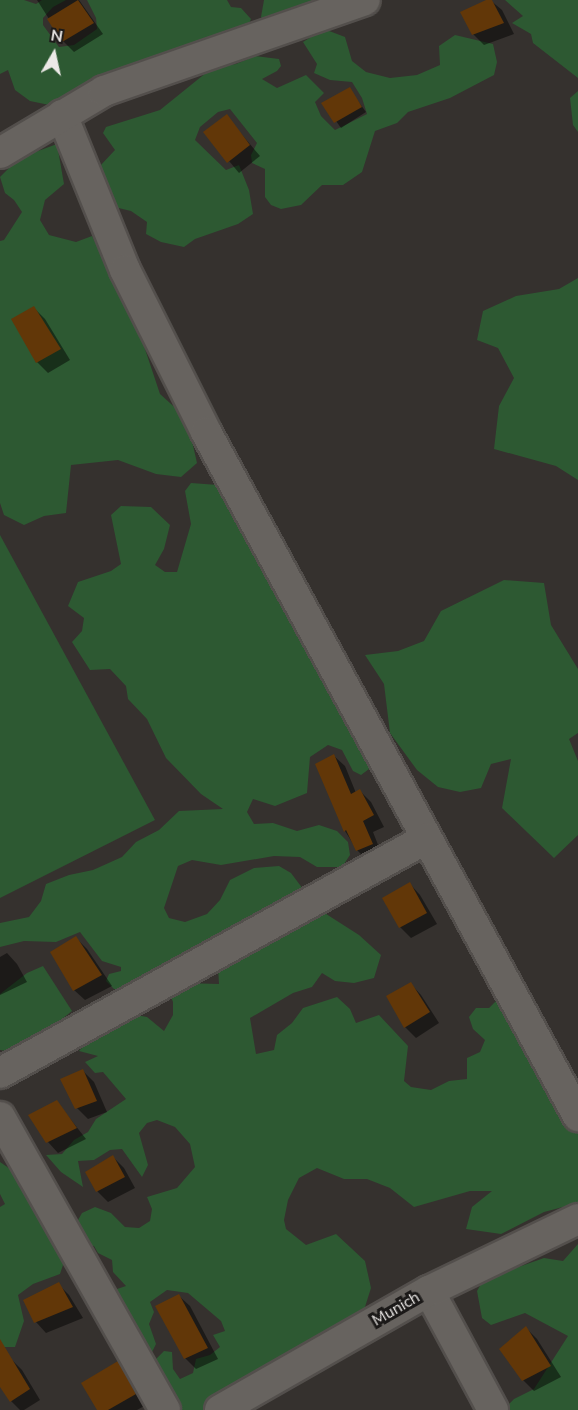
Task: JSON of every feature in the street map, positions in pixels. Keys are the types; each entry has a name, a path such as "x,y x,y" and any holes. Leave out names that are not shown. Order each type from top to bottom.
{"street":[{"path":"0,153 104,91 365,0"},
{"path":"62,115 125,270 206,432 578,1116"},
{"path":"0,1073 427,838"},
{"path":"0,1117 165,1410"},
{"name":"Munich","path":"220,1410 429,1291 578,1219"},
{"path":"429,1291 493,1410"}],"green space":[{"path":"0,0 24,0 36,4 42,0 66,0 53,7 43,18 43,25 59,47 74,45 97,29 96,18 87,0 227,0 231,7 241,8 251,19 248,26 54,106 30,101 15,90 8,70 0,74"},
{"path":"264,0 342,0 269,30 261,17"},
{"path":"505,0 578,0 578,78 533,43 531,34 512,23 523,16"},
{"path":"324,29 345,37 352,61 366,72 390,78 417,75 440,65 439,46 455,35 493,44 497,62 494,75 450,98 408,112 397,123 375,131 362,172 343,185 322,185 301,205 281,209 271,205 265,197 265,169 252,163 251,155 257,143 230,109 218,112 200,127 195,140 226,170 239,165 249,190 253,214 238,224 195,239 184,247 161,242 146,234 147,222 131,211 106,205 99,167 115,150 103,133 106,127 160,110 212,68 236,64 255,56 279,59 281,66 277,71 262,79 277,88 306,75 324,93 315,102 321,116 335,130 367,114 362,98 352,82 330,80 314,73 317,64 303,42"},
{"path":"578,91 578,132 573,125 570,98"},
{"path":"57,144 64,184 45,200 40,220 49,235 76,242 92,236 137,325 160,394 181,413 190,432 197,463 181,477 156,474 118,460 71,465 66,513 44,516 24,525 4,515 0,503 0,241 4,240 22,212 14,200 5,193 0,177 19,158"},
{"path":"578,278 578,480 556,466 494,449 499,406 514,378 498,348 477,340 483,311 516,296 559,289"},
{"path":"191,483 218,485 373,766 361,775 353,771 342,750 328,745 310,757 307,793 275,806 253,799 247,812 254,824 273,823 297,831 319,825 337,831 348,842 350,855 342,867 317,867 300,857 274,856 221,865 192,860 178,866 164,908 169,918 185,922 207,914 220,900 230,880 254,868 279,866 291,873 306,893 148,973 122,990 114,989 106,981 109,974 121,971 121,967 102,961 80,932 56,942 24,941 0,947 0,923 29,917 41,901 46,884 69,875 93,870 122,857 136,842 159,830 179,811 223,809 201,794 166,758 147,719 128,699 126,686 110,669 90,670 72,642 82,631 84,618 68,606 78,582 111,571 121,564 111,515 121,506 151,507 170,525 164,549 155,565 165,572 177,572 191,524 185,491"},
{"path":"0,535 155,820 0,898"},
{"path":"504,580 544,583 551,625 578,669 578,733 569,739 578,761 578,835 554,858 502,808 511,759 491,764 481,788 460,792 438,787 417,770 390,733 384,684 365,655 398,651 424,641 441,611"},
{"path":"323,912 359,935 381,955 374,978 354,983 335,981 322,973 312,987 293,993 250,1018 256,1054 274,1050 277,1035 292,1023 303,1008 337,997 350,1009 356,1023 379,1015 408,1046 404,1081 411,1087 431,1090 449,1081 467,1079 467,1058 480,1052 485,1040 473,1029 469,1017 476,1008 489,1008 504,993 574,1118 578,1132 578,1203 544,1212 501,1234 466,1229 472,1207 492,1191 470,1191 414,1207 390,1188 367,1179 344,1179 317,1168 299,1178 288,1200 284,1220 286,1229 306,1245 336,1234 365,1261 371,1288 364,1310 338,1330 294,1351 292,1363 208,1410 177,1410 155,1367 155,1360 164,1351 172,1352 173,1369 180,1379 193,1373 196,1359 210,1355 220,1347 213,1335 225,1331 221,1321 188,1293 167,1290 150,1302 154,1312 149,1324 156,1344 151,1354 141,1352 114,1290 126,1286 113,1272 112,1260 98,1253 94,1246 86,1245 74,1227 82,1213 95,1207 111,1213 125,1227 139,1228 150,1221 152,1209 147,1197 177,1188 195,1167 190,1144 175,1127 157,1120 147,1123 139,1133 148,1165 142,1177 122,1149 110,1150 94,1160 78,1161 83,1187 61,1172 46,1155 62,1154 74,1140 88,1132 96,1119 126,1099 103,1072 95,1073 85,1062 98,1056 79,1051 89,1040 130,1014 147,1017 164,1031 173,1015 173,1002 168,989 182,983 219,984 218,967"},
{"path":"43,966 72,1011 20,1053 0,1050 0,994 27,973"},
{"path":"0,1162 16,1173 65,1259 60,1274 33,1284 18,1295 24,1321 15,1347 0,1347 0,1207 5,1204 0,1194"},
{"path":"578,1244 578,1410 503,1410 514,1399 534,1389 568,1336 525,1313 491,1325 482,1318 477,1291 490,1268 510,1270 544,1258 563,1261"}],"building":[{"path":"78,0 94,23 62,42 47,19"},
{"path":"486,0 492,0 504,23 472,35 460,12"},
{"path":"350,87 362,107 334,123 321,103"},
{"path":"227,114 250,145 227,163 203,132"},
{"path":"34,306 61,349 36,363 11,319"},
{"path":"334,754 351,794 360,789 374,815 363,821 373,844 356,851 346,830 344,832 315,764"},
{"path":"410,882 427,913 399,928 382,898"},
{"path":"76,936 102,975 73,991 50,952"},
{"path":"411,982 430,1012 404,1028 386,996"},
{"path":"83,1069 97,1101 75,1109 60,1079"},
{"path":"57,1100 77,1128 46,1143 28,1115"},
{"path":"113,1155 125,1177 96,1192 85,1172"},
{"path":"59,1282 73,1307 34,1323 23,1300"},
{"path":"179,1294 208,1348 184,1359 155,1306"},
{"path":"526,1326 551,1366 522,1381 499,1349"},
{"path":"0,1339 30,1389 10,1402 0,1387"},
{"path":"118,1361 136,1394 108,1410 97,1410 81,1383"}]}
